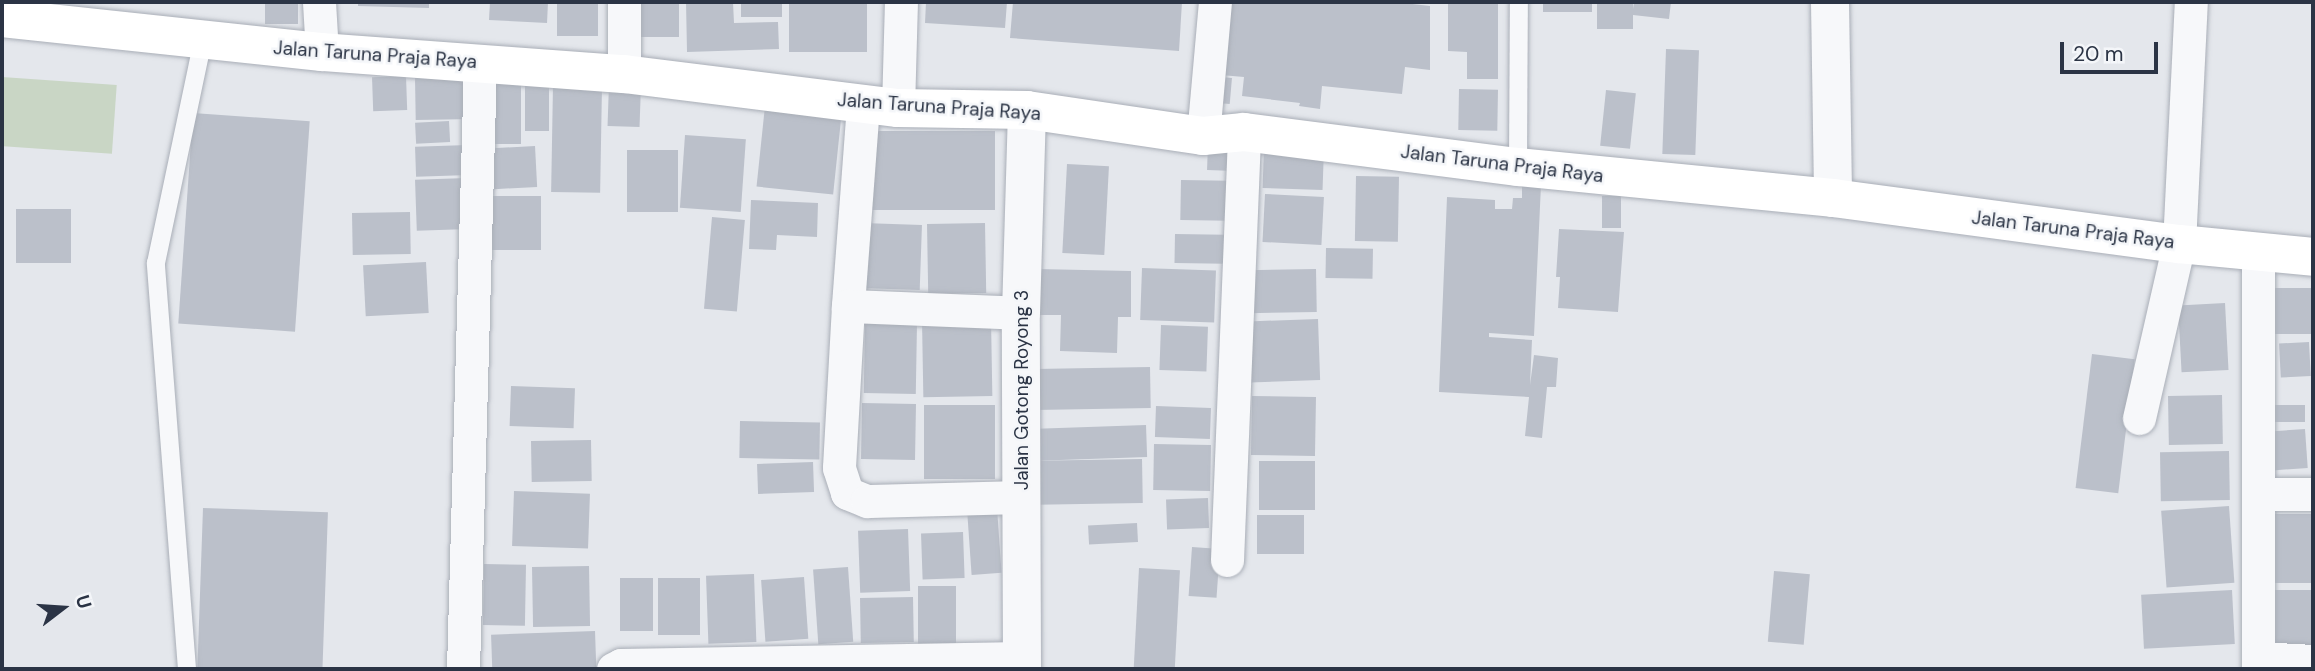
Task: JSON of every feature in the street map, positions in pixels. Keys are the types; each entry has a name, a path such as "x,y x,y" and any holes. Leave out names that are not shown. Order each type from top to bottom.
{"main road":[{"name":"Jalan Taruna Praja Raya","path":"2,18 57,13 203,40 322,52 624,74 881,106 1027,110 1203,136 1244,132 1518,167 1833,198 2179,244 2313,257"}],"street":[{"path":"319,2 322,52"},
{"path":"624,2 624,74"},
{"path":"901,2 848,306 839,468 847,493 867,501 1023,496"},
{"path":"1203,136 1215,2"},
{"path":"1830,2 1833,198"},
{"path":"2139,418 2179,244 2191,2"},
{"path":"463,669 480,63"},
{"name":"Jalan Gotong Royong 3","path":"1022,664 1021,313 1027,110"},
{"path":"1227,560 1244,132"},
{"path":"2258,251 2258,664 2313,661"},
{"path":"848,306 1021,313"},
{"path":"2258,494 2313,494"},
{"path":"617,667 1022,664"}],"lane":[{"path":"1518,2 1518,167"},
{"path":"187,669 156,263 203,40"}],"green space":[{"path":"2,77 117,85 112,154 2,146"}],"building":[{"path":"265,2 298,2 298,24 265,24"},
{"path":"358,2 429,2 429,8 358,6"},
{"path":"490,2 548,2 547,23 489,20"},
{"path":"557,2 598,2 598,36 557,36"},
{"path":"630,2 679,2 679,37 630,37"},
{"path":"686,2 733,2 734,23 778,22 779,49 687,52"},
{"path":"741,2 782,2 782,17 741,17"},
{"path":"789,2 867,2 867,52 789,52"},
{"path":"926,2 1007,2 1005,28 925,23"},
{"path":"1013,2 1182,2 1179,51 1010,38"},
{"path":"1229,2 1395,2 1430,6 1430,70 1405,67 1402,94 1322,86 1320,109 1299,106 1300,103 1242,96 1244,77 1221,75"},
{"path":"1448,2 1498,2 1498,79 1467,79 1467,52 1448,51"},
{"path":"1543,2 1592,2 1592,12 1543,12"},
{"path":"1597,2 1633,2 1633,9 1634,2 1671,2 1669,19 1633,15 1633,29 1597,29"},
{"path":"1666,49 1699,50 1695,155 1662,154"},
{"path":"406,76 407,110 373,111 372,77"},
{"path":"473,77 474,119 416,120 415,78"},
{"path":"489,77 521,77 521,144 489,144"},
{"path":"1220,77 1232,78 1230,104 1218,103"},
{"path":"525,83 549,83 549,131 525,131"},
{"path":"609,84 641,85 640,127 608,126"},
{"path":"553,85 602,86 600,193 551,192"},
{"path":"1459,89 1498,90 1497,131 1458,130"},
{"path":"1606,90 1636,93 1630,149 1600,146"},
{"path":"765,106 842,114 833,195 757,187"},
{"path":"193,113 310,121 295,332 178,323"},
{"path":"449,121 450,142 416,144 415,123"},
{"path":"871,131 995,131 995,210 871,210"},
{"path":"685,135 746,139 741,212 680,208"},
{"path":"1208,143 1236,144 1235,171 1207,170"},
{"path":"468,145 469,175 416,177 415,147"},
{"path":"535,146 537,187 490,189 488,148"},
{"path":"1264,147 1324,149 1323,190 1263,188"},
{"path":"627,150 678,150 678,212 627,212"},
{"path":"1067,164 1109,166 1104,255 1062,253"},
{"path":"1356,176 1399,177 1398,242 1355,241"},
{"path":"467,178 469,229 417,231 415,180"},
{"path":"1181,180 1229,181 1228,221 1180,220"},
{"path":"1522,184 1541,185 1534,336 1489,333 1489,337 1532,340 1530,385 1534,355 1558,358 1556,387 1547,387 1542,438 1525,436 1529,397 1439,392 1447,197 1495,200 1495,209 1512,209 1513,198 1522,198"},
{"path":"1265,194 1324,197 1321,245 1262,242"},
{"path":"490,196 541,196 541,250 490,250"},
{"path":"1602,196 1621,196 1621,228 1602,228"},
{"path":"751,200 818,203 817,237 777,235 776,250 749,249"},
{"path":"16,209 71,209 71,263 16,263"},
{"path":"410,212 411,254 353,255 352,213"},
{"path":"712,217 745,220 737,312 704,309"},
{"path":"863,223 922,225 920,290 861,288"},
{"path":"985,223 986,293 928,294 927,224"},
{"path":"1559,229 1624,232 1618,312 1558,308 1560,277 1556,277"},
{"path":"1175,234 1225,235 1224,264 1174,263"},
{"path":"1326,248 1373,249 1372,279 1325,278"},
{"path":"426,262 429,313 366,316 363,265"},
{"path":"1142,268 1216,271 1214,323 1140,320"},
{"path":"1037,269 1131,271 1131,317 1118,317 1117,353 1060,351 1061,315 1037,315"},
{"path":"1316,269 1317,312 1248,313 1247,270"},
{"path":"2266,288 2313,288 2313,334 2266,334"},
{"path":"2225,303 2229,370 2182,372 2178,305"},
{"path":"991,319 992,396 923,397 922,320"},
{"path":"1318,319 1320,380 1250,382 1248,321"},
{"path":"865,323 917,324 916,394 864,393"},
{"path":"1161,325 1208,327 1206,372 1159,370"},
{"path":"2309,342 2311,376 2281,378 2279,344"},
{"path":"2092,354 2135,359 2118,493 2076,488"},
{"path":"1150,367 1151,408 1036,410 1035,369"},
{"path":"511,386 575,388 574,428 510,426"},
{"path":"2222,395 2223,444 2169,445 2168,396"},
{"path":"1252,396 1316,397 1315,456 1251,455"},
{"path":"862,403 916,404 915,460 861,459"},
{"path":"924,405 995,405 995,479 924,479"},
{"path":"2265,405 2305,405 2305,422 2265,422"},
{"path":"1156,406 1211,408 1210,439 1155,437"},
{"path":"740,421 820,422 819,459 739,458"},
{"path":"1146,425 1147,457 1038,461 1037,429"},
{"path":"2305,429 2308,468 2269,471 2266,432"},
{"path":"591,440 592,481 532,482 531,441"},
{"path":"1154,444 1211,445 1210,491 1153,490"},
{"path":"2229,451 2230,500 2161,501 2160,452"},
{"path":"1142,459 1143,503 1037,505 1036,461"},
{"path":"1259,461 1315,461 1315,510 1259,510"},
{"path":"813,462 814,492 758,494 757,464"},
{"path":"514,491 590,494 588,549 512,546"},
{"path":"1208,498 1209,528 1167,529 1166,499"},
{"path":"2229,506 2234,583 2167,588 2161,511"},
{"path":"203,508 328,512 322,669 197,669"},
{"path":"997,508 1002,573 972,575 967,510"},
{"path":"2268,514 2313,514 2313,583 2268,583"},
{"path":"1257,515 1304,515 1304,554 1257,554"},
{"path":"1137,523 1138,542 1089,545 1088,526"},
{"path":"908,529 910,591 860,593 858,531"},
{"path":"963,532 965,578 923,579 921,533"},
{"path":"1192,547 1220,549 1217,598 1189,596"},
{"path":"484,564 526,565 525,626 483,625"},
{"path":"589,566 590,626 533,627 532,567"},
{"path":"848,567 853,642 818,644 813,569"},
{"path":"1139,568 1180,570 1175,669 1134,669"},
{"path":"1774,571 1810,574 1804,645 1768,642"},
{"path":"754,574 756,642 708,644 706,576"},
{"path":"804,577 808,639 765,642 761,580"},
{"path":"620,578 653,578 653,631 620,631"},
{"path":"658,578 700,578 700,635 658,635"},
{"path":"918,586 956,586 956,645 918,645"},
{"path":"2232,590 2235,644 2144,649 2141,595"},
{"path":"2269,590 2313,590 2313,650 2269,650"},
{"path":"913,597 914,642 861,643 860,598"},
{"path":"595,631 596,669 492,669 491,635"}]}
